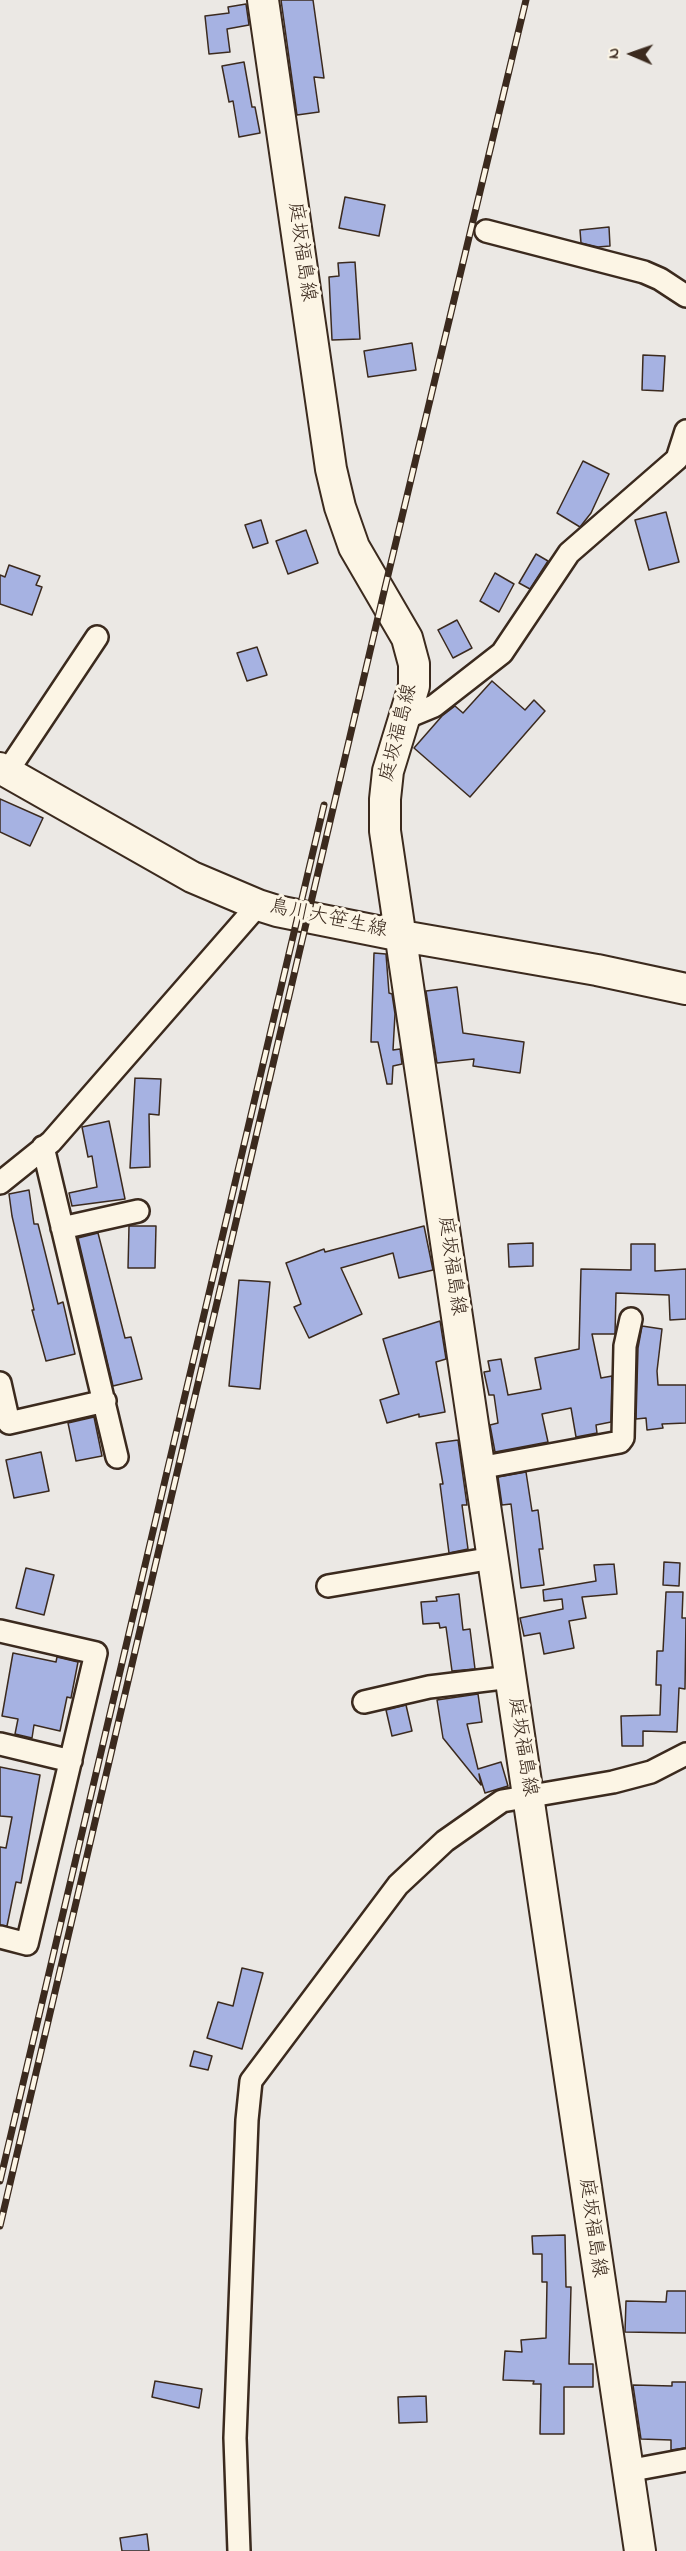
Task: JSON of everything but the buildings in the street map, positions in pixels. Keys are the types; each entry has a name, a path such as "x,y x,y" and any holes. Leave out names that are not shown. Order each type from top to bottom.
{"main road":[{"name":"庭坂福島線","path":"263,0 331,469 340,507 354,547 407,638 414,664 414,686 388,771 385,831 640,2551"},
{"name":"鳥川大笹生線","path":"4,770 192,877 276,911 402,936 597,970 686,989"}],"street":[{"path":"486,231 644,272 660,279 686,296"},
{"path":"405,718 434,706 502,654 570,554 681,458 686,431"},
{"path":"4,770 98,636"},
{"path":"0,1183 43,1148 258,905"},
{"path":"43,1148 117,1457"},
{"path":"62,1228 138,1211"},
{"path":"479,1468 620,1442 623,1438 625,1346 631,1319"},
{"path":"0,1383 9,1423 105,1401"},
{"path":"328,1586 493,1558"},
{"path":"0,1631 96,1653 27,1944 0,1937"},
{"path":"364,1702 429,1687 511,1677"},
{"path":"0,1744 71,1761"},
{"path":"239,2551 235,2438 247,2120 251,2082 398,1885 445,1841 502,1801 651,1772 686,1754"},
{"path":"627,2470 686,2460"}],"railway":[{"path":"0,2226 383,596 526,0"},
{"path":"0,2181 324,805"}]}
